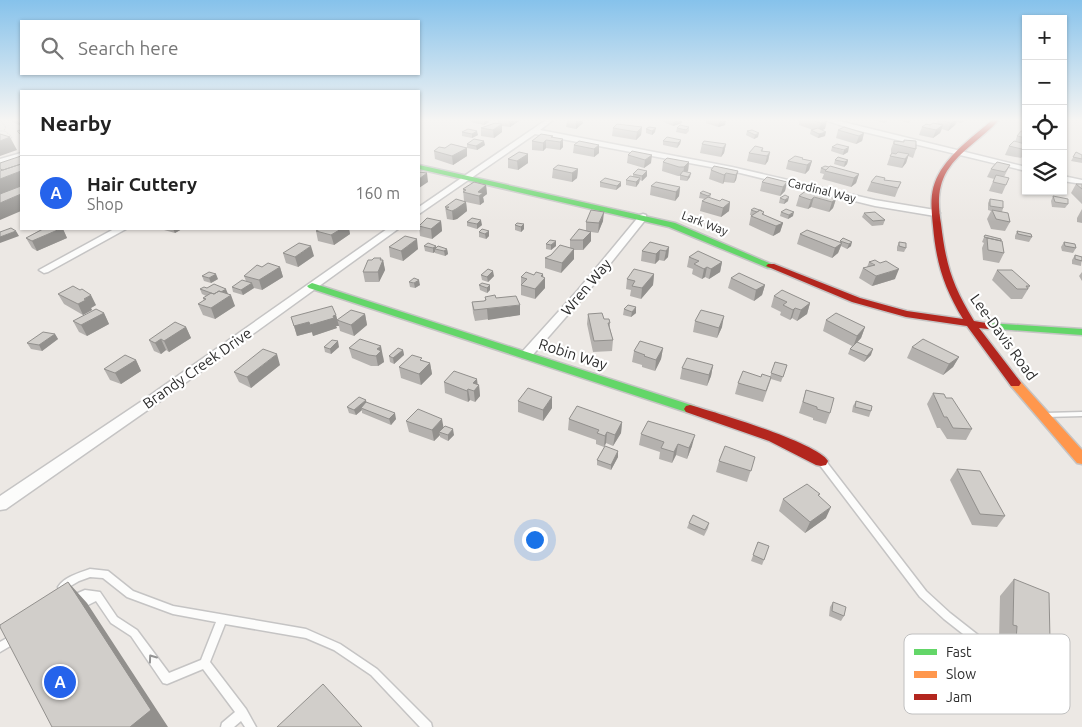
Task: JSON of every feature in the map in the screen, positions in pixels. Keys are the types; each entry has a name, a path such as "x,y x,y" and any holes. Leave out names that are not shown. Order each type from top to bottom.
{"street":[{"path":"420,210 499,154"},
{"name":"Cardinal Way","path":"653,154 732,169 876,203 935,213"},
{"name":"Lee-Davis Road","path":"958,154 943,172 935,191 935,213 943,265 958,300 974,325 1082,460"},
{"path":"963,154 1022,168"},
{"path":"0,162 20,155"},
{"name":"Lark Way","path":"420,167 643,217 690,231 864,302 906,314 974,325 1082,332"},
{"path":"1067,179 1082,182"},
{"name":"Wren Way","path":"526,355 582,292 643,217"},
{"path":"44,270 119,230"},
{"name":"Brandy Creek Drive","path":"0,504 147,404 392,230"},
{"name":"Robin Way","path":"312,286 768,434 800,448 821,461"}],"lane":[{"path":"1045,415 1082,414"},
{"path":"821,461 923,594 970,634"},
{"path":"50,594 76,578 90,573 105,574 130,594 173,610 306,634 337,647 374,672 427,727"},
{"path":"69,607 97,595 114,620 134,633 167,679 205,663 222,619"},
{"path":"0,648 20,636"},
{"path":"205,663 251,727"},
{"path":"226,727 242,713"}],"building":[{"path":"516,154 528,154 517,161 508,159"},
{"path":"647,154 652,155 645,160 628,155"},
{"path":"891,154 909,154 905,159 890,156"},
{"path":"1075,154 1080,154 1082,155 1082,159 1073,157"},
{"path":"20,156 20,164 3,170 0,169 0,163"},
{"path":"795,156 812,161 807,165 788,161"},
{"path":"838,157 848,160 845,162 835,160"},
{"path":"667,158 689,162 684,167 679,167 663,162"},
{"path":"997,162 1010,165 1005,172 991,169"},
{"path":"20,164 20,171 0,179 0,171"},
{"path":"558,165 578,169 572,173 553,169"},
{"path":"714,166 738,171 736,175 726,173 724,175 711,170"},
{"path":"830,166 859,174 854,178 825,171"},
{"path":"829,167 826,170 821,168"},
{"path":"638,169 647,171 642,176 633,174"},
{"path":"683,171 691,173 688,177 680,175"},
{"path":"420,172 427,173 420,178"},
{"path":"996,175 1009,178 1006,185 993,182"},
{"path":"630,176 640,178 636,182 626,180"},
{"path":"876,176 885,178 884,180 901,182 898,188 871,182"},
{"path":"767,177 787,182 783,187 762,182"},
{"path":"605,178 621,182 617,186 600,182"},
{"path":"474,182 486,185 478,192 483,193 479,196 463,192 466,190 463,189"},
{"path":"656,182 680,187 676,192 651,186"},
{"path":"20,186 20,194 0,203 0,194"},
{"path":"807,190 836,199 832,202 814,197 811,200 799,196"},
{"path":"703,191 711,194 708,196 700,193"},
{"path":"785,195 789,197 785,200 780,198"},
{"path":"1053,196 1068,199 1068,204 1055,202"},
{"path":"708,197 730,202 723,208 702,201"},
{"path":"456,199 466,202 452,211 446,209 449,207 445,207"},
{"path":"990,199 1003,201 1003,208 990,206"},
{"path":"754,208 760,210 757,212 751,210"},
{"path":"786,209 794,212 789,215 781,212"},
{"path":"591,210 604,212 599,223 586,222"},
{"path":"760,210 764,212 762,214 783,223 776,226 751,216"},
{"path":"992,210 1008,213 1010,222 996,219"},
{"path":"875,212 885,220 873,221 864,213"},
{"path":"427,218 441,221 431,229 420,225"},
{"path":"472,218 481,220 477,224 467,222"},
{"path":"517,223 524,224 521,227 515,225"},
{"path":"11,228 16,231 0,237 0,232"},
{"path":"482,229 489,231 485,234 479,232"},
{"path":"579,229 591,232 583,240 570,240"},
{"path":"41,230 58,230 32,241 26,238"},
{"path":"318,230 339,230 331,235 316,231"},
{"path":"807,230 842,243 835,248 800,234"},
{"path":"1017,231 1031,234 1032,237 1018,234"},
{"path":"985,235 1001,239 1001,241 984,237"},
{"path":"405,236 417,239 401,251 389,247"},
{"path":"843,238 852,242 849,244 840,241"},
{"path":"987,238 1002,241 1004,253 988,250"},
{"path":"550,240 556,241 551,245 546,244"},
{"path":"650,242 669,247 666,251 660,250 656,254 642,251"},
{"path":"899,242 906,243 906,248 899,246"},
{"path":"1064,242 1075,244 1076,248 1065,246"},
{"path":"299,243 311,246 295,257 283,253"},
{"path":"428,243 436,246 433,248 424,246"},
{"path":"560,245 574,249 562,263 545,258 551,255"},
{"path":"438,246 447,249 444,251 435,249"},
{"path":"698,251 722,262 711,269 707,267 704,269 694,264 699,261 689,257"},
{"path":"1075,255 1082,257 1082,261 1075,259"},
{"path":"381,258 380,260 383,260 378,272 363,272 368,260"},
{"path":"875,260 880,263 886,261 899,269 876,276 863,268 875,265 869,262"},
{"path":"268,263 280,267 259,280 244,276 257,265 262,267"},
{"path":"488,269 493,271 487,277 481,275"},
{"path":"634,269 654,274 642,288 632,286 635,281 627,279"},
{"path":"997,270 1012,270 1030,286 1026,286 1028,289 1017,289"},
{"path":"209,272 216,274 209,278 202,276"},
{"path":"526,272 534,275 536,272 543,274 541,276 545,278 535,289 521,285 527,279 521,277"},
{"path":"739,273 765,285 756,290 731,278"},
{"path":"414,278 419,280 414,283 409,282"},
{"path":"242,280 252,283 241,290 232,287"},
{"path":"482,283 490,285 487,288 479,285"},
{"path":"214,284 226,289 214,294 200,289 207,288"},
{"path":"73,286 91,295 78,304 58,294"},
{"path":"782,290 810,303 801,310 795,308 793,310 783,305 787,302 774,296"},
{"path":"219,291 231,295 211,308 198,304 211,293 214,294"},
{"path":"495,295 496,298 516,296 520,305 474,310 472,302 484,301 486,300 485,297"},
{"path":"628,305 636,307 632,312 624,309"},
{"path":"332,306 336,315 333,316 334,318 310,325 309,322 294,326 291,317"},
{"path":"96,309 104,313 81,325 73,321"},
{"path":"351,310 365,314 351,325 337,320"},
{"path":"701,310 724,316 719,328 695,321"},
{"path":"602,313 604,319 609,319 610,323 608,323 613,340 594,341 588,314"},
{"path":"836,313 865,327 857,336 826,320"},
{"path":"175,322 186,327 164,341 161,339 155,343 149,340"},
{"path":"43,332 55,334 39,345 27,343"},
{"path":"360,339 381,346 377,349 381,351 376,356 349,348"},
{"path":"923,339 959,357 949,364 912,347"},
{"path":"332,340 338,341 330,349 324,347"},
{"path":"640,341 663,348 656,360 634,351"},
{"path":"857,342 873,349 867,356 850,349"},
{"path":"398,348 403,350 393,358 389,356"},
{"path":"263,349 277,354 247,377 234,372"},
{"path":"125,355 136,360 115,373 104,369"},
{"path":"412,355 430,363 419,374 399,367"},
{"path":"687,358 713,365 709,375 682,368"},
{"path":"775,362 787,365 783,377 771,373"},
{"path":"454,371 477,379 473,383 479,385 474,391 468,389 467,391 444,382"},
{"path":"743,371 761,377 762,374 771,377 766,391 738,383"},
{"path":"528,388 552,397 543,410 518,401"},
{"path":"806,390 834,398 830,413 803,402"},
{"path":"933,393 944,394 946,398 952,398 972,429 953,428 947,417 944,417"},
{"path":"359,397 366,400 354,410 347,407"},
{"path":"856,401 872,406 871,411 855,407"},
{"path":"366,402 395,413 389,419 361,408"},
{"path":"577,406 622,422 615,435 607,432 605,436 597,433 599,430 569,419"},
{"path":"418,409 442,419 432,430 406,421"},
{"path":"648,421 695,435 689,448 678,444 674,452 661,448 664,442 641,434"},
{"path":"445,426 453,429 448,435 439,432"},
{"path":"605,446 618,451 611,465 597,460"},
{"path":"725,446 755,457 751,471 719,461"},
{"path":"957,469 980,471 1005,516 980,514"},
{"path":"807,484 820,494 818,495 831,507 810,522 783,499"},
{"path":"693,515 709,523 705,530 689,523"},
{"path":"758,542 769,546 764,560 753,555"},
{"path":"1014,579 1049,593 1050,634 1016,634 1017,626 1013,625"},
{"path":"68,582 151,710 130,727 52,727 0,627 0,625"},
{"path":"833,602 846,607 844,616 832,611"},
{"path":"323,684 362,727 277,727"}],"traffic: fast":[{"path":"420,167 672,225 771,266"},
{"path":"312,286 690,409"},
{"path":"988,326 1082,332"}],"traffic: slow":[{"path":"1015,383 1082,459"}],"traffic: jam":[{"path":"958,154 944,171 935,191 935,209 942,263 955,296 972,326 1015,383"},
{"path":"771,266 856,300 906,314 988,326"},
{"path":"690,409 773,437 821,461"}],"place":[{"name":"Hair Cuttery","path":"60,682"}]}
